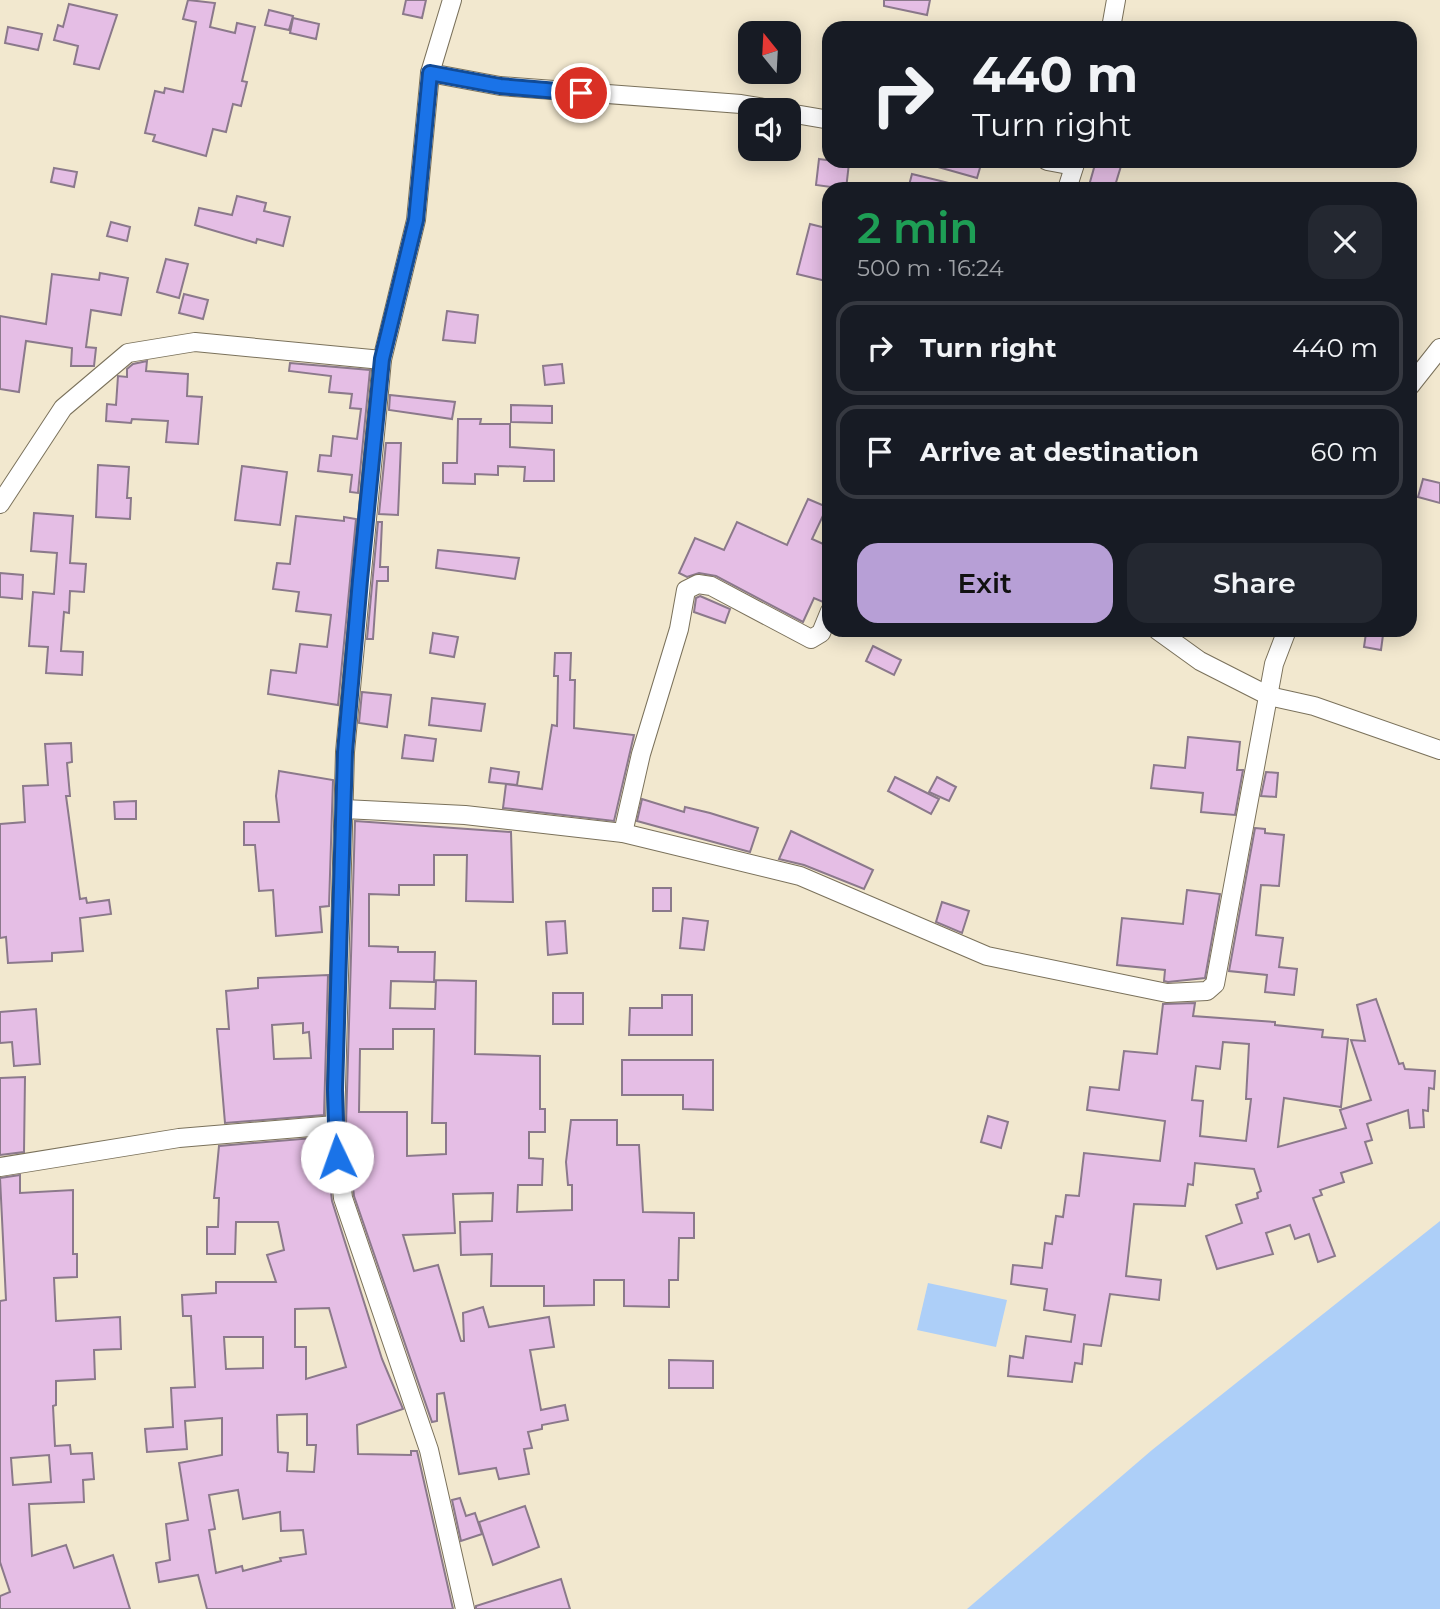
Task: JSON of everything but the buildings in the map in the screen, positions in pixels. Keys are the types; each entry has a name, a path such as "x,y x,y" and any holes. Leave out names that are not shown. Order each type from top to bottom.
{"street":[{"path":"452,0 430,73 416,220 382,359 346,738 335,1125 343,1198 429,1450 465,1609"},
{"path":"1112,21 1116,0"},
{"path":"430,73 500,86 738,104"},
{"path":"801,115 822,119"},
{"path":"0,504 63,408 128,353 195,341 382,359"},
{"path":"1417,377 1440,348"},
{"path":"623,833 641,754 679,629 686,590 698,584 711,586 811,639 822,630"},
{"path":"1167,637 1200,661 1269,696 1314,706 1440,750"},
{"path":"344,809 465,815 623,833 800,876 986,956 1167,993 1207,991 1215,984 1219,966 1235,863 1274,664 1284,637"},
{"path":"0,1167 179,1138 335,1125"}],"water":[{"path":"1440,1221 1440,1609 967,1609 1152,1450"},
{"path":"928,1283 1007,1300 996,1347 917,1330"}],"route":[{"path":"337,1157 335,1090 342,937 345,752 382,359 416,220 430,73 500,86 581,93"}]}
